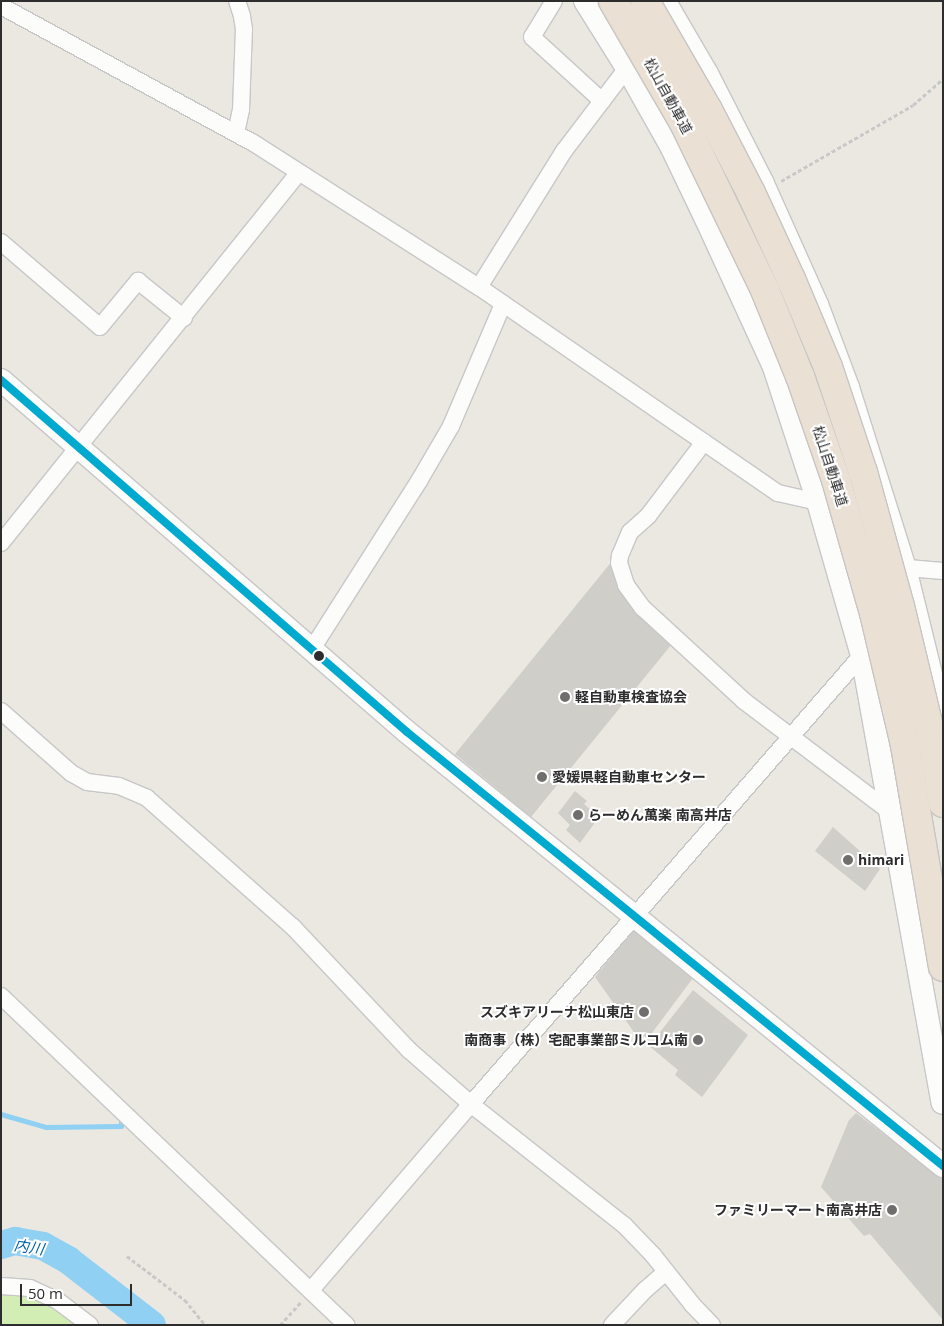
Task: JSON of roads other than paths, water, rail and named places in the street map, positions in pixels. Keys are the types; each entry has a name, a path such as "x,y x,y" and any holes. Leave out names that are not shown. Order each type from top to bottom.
{"highway":[{"name":"松山自動車道","path":"613,1 684,123 726,205 765,290 800,376 836,480 874,614 905,745 943,967"},
{"name":"松山自動車道","path":"645,1 708,110 751,193 791,279 828,367 862,472 900,606 932,739 943,803"}],"main road":[{"path":"585,1 627,68 679,162 774,367 818,502 862,655 943,1102"},
{"path":"1,380 80,446 407,732 943,1166"}],"street":[{"path":"236,133 241,110 244,29 237,1"},
{"path":"554,1 532,37 602,102"},
{"path":"668,1 710,73 769,188 820,304 851,387 908,568 943,711"},
{"path":"1,6 217,125 236,133 479,287 778,493 818,502 908,568 942,570"},
{"path":"479,287 564,151 627,68"},
{"path":"1,543 299,173"},
{"path":"1,242 100,327 138,281 184,318"},
{"path":"312,649 419,481 450,426 503,304"},
{"path":"704,442 648,516 630,532 620,555 619,563 626,585 643,608 744,701 890,812"},
{"path":"311,1290 634,915 862,655"},
{"path":"1,711 71,773 87,782 120,786 147,798 293,927 409,1050 472,1104 624,1225 712,1325"},
{"path":"1,996 346,1325"},
{"path":"612,1325 645,1290 666,1272"},
{"path":"1,1286 30,1288 58,1301 90,1325"}],"waterway":[{"path":"1,1114 46,1127 121,1126 121,1120"},
{"name":"内川","path":"1,1245 15,1241 43,1246 68,1260 152,1325"}],"place":[{"name":"軽自動車検査協会","path":"565,697"},
{"name":"愛媛県軽自動車センター","path":"542,777"},
{"name":"らーめん萬楽 南高井店","path":"578,815"},
{"name":"himari","path":"848,860"},
{"name":"スズキアリーナ松山東店","path":"644,1012"},
{"name":"南商事（株）宅配事業部ミルコム南","path":"698,1040"},
{"name":"ファミリーマート南高井店","path":"892,1210"}]}
